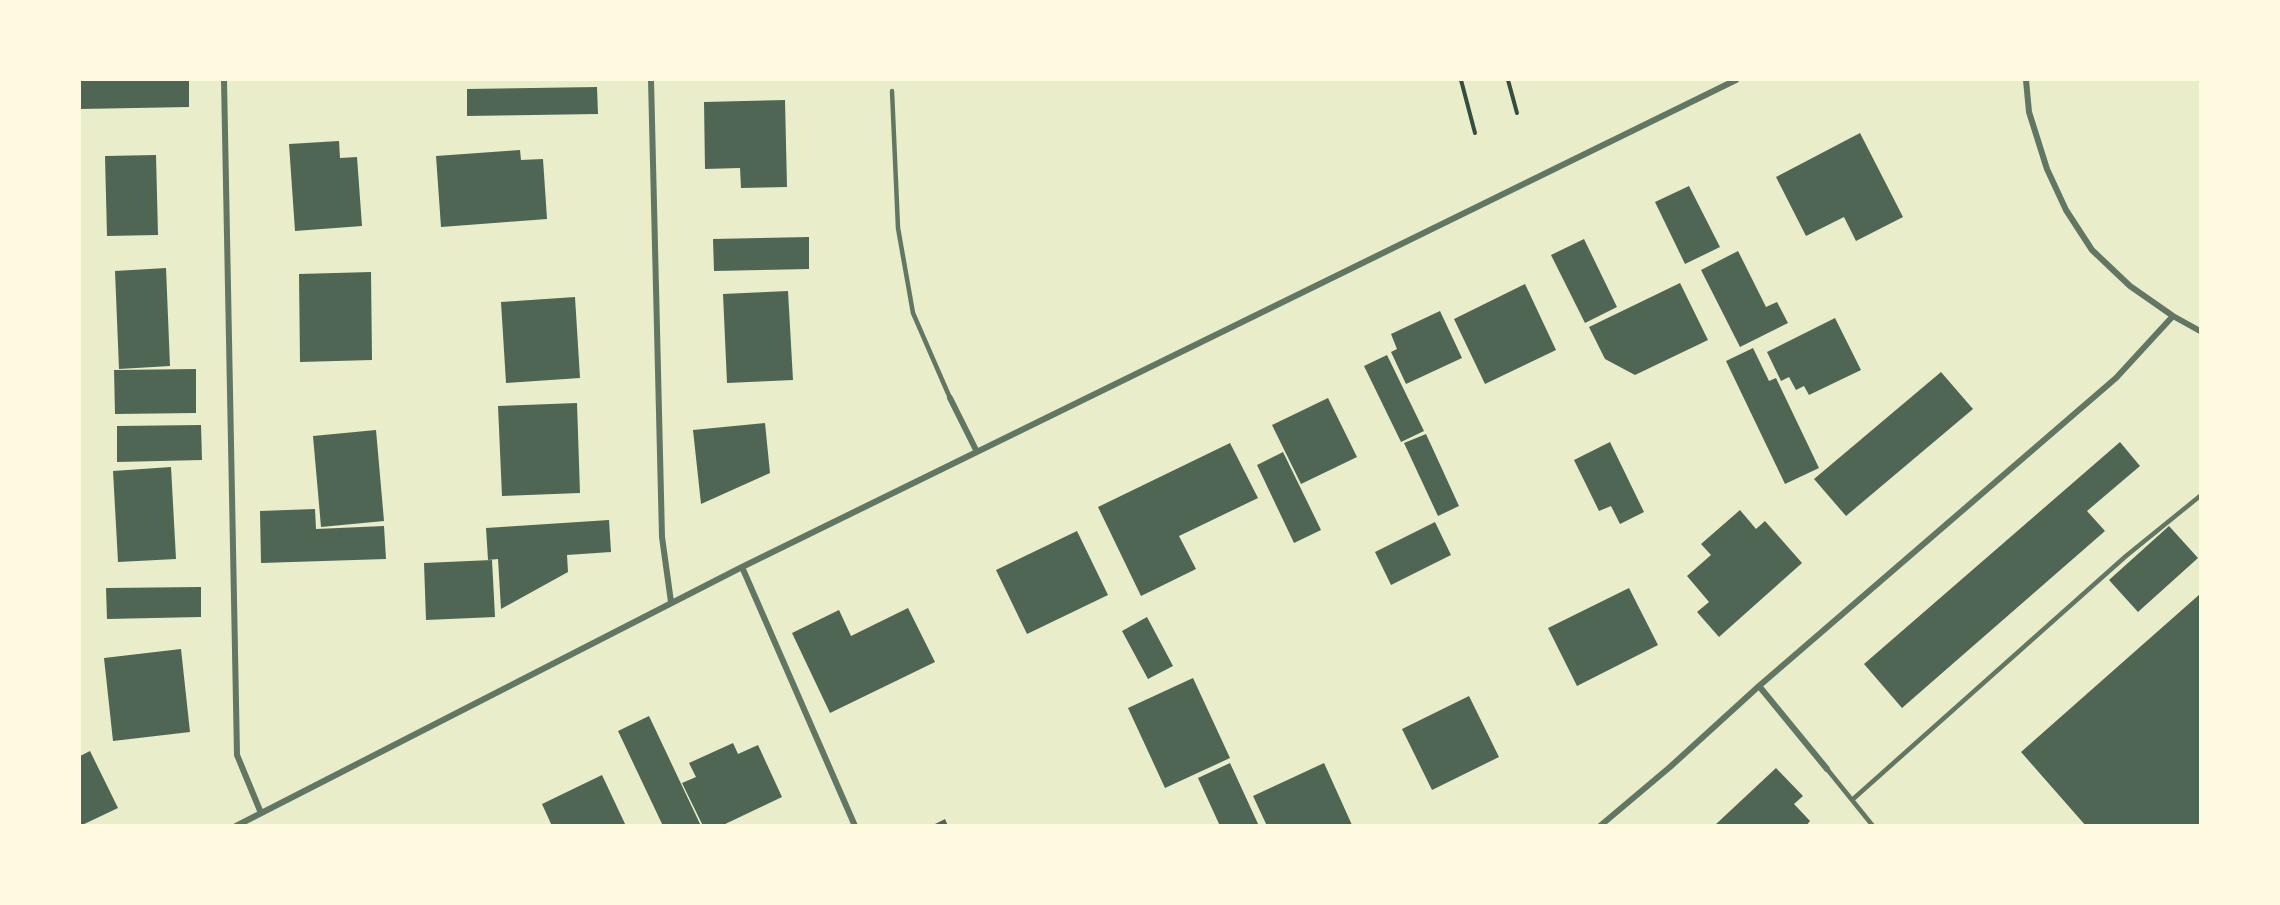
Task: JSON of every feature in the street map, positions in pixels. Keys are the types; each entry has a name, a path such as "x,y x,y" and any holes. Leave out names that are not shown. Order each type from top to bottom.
{"street":[{"path":"224,80 237,755 261,813"},
{"path":"651,80 662,537 671,602"},
{"path":"236,825 671,602 976,450 1736,80"},
{"path":"2026,80 2029,112 2047,169 2066,210 2092,250 2130,286 2173,316 2200,331"},
{"path":"1600,825 1670,767 1759,686 2116,378 2173,316"},
{"path":"950,398 976,450"},
{"path":"742,567 855,825"},
{"path":"1759,686 1827,769"}],"lane":[{"path":"892,91 898,228 913,313 950,398"},
{"path":"1852,800 2126,556 2200,496"},
{"path":"1827,769 1873,825"}],"path":[{"path":"1461,80 1474,133"},
{"path":"1508,80 1517,113"}],"building":[{"path":"80,80 189,80 189,107 80,109"},
{"path":"597,87 598,114 467,116 467,89"},
{"path":"785,100 787,187 741,188 740,168 705,169 704,102"},
{"path":"1860,133 1903,217 1856,241 1844,217 1806,236 1776,177"},
{"path":"339,141 340,158 357,157 362,226 295,231 289,144"},
{"path":"520,150 521,160 543,159 547,219 441,227 436,156"},
{"path":"156,155 158,235 107,236 105,156"},
{"path":"1689,186 1720,247 1685,264 1655,202"},
{"path":"809,237 809,269 714,271 713,239"},
{"path":"1584,239 1617,307 1585,323 1551,255"},
{"path":"1738,251 1766,307 1777,302 1788,323 1740,347 1701,270"},
{"path":"166,268 170,366 119,369 115,271"},
{"path":"371,272 372,360 300,362 299,274"},
{"path":"1680,283 1708,340 1635,375 1605,359 1589,327"},
{"path":"1525,284 1556,350 1485,384 1454,319"},
{"path":"788,291 793,380 727,383 723,294"},
{"path":"575,297 580,378 506,383 501,302"},
{"path":"1440,311 1462,358 1406,384 1391,352 1397,349 1391,334"},
{"path":"1835,318 1861,370 1809,395 1804,386 1796,390 1789,377 1781,381 1767,352"},
{"path":"1753,348 1769,381 1776,378 1819,468 1785,484 1726,361"},
{"path":"1387,355 1424,431 1401,442 1364,366"},
{"path":"196,369 196,413 115,414 114,370"},
{"path":"1941,372 1973,409 1846,516 1814,479"},
{"path":"1328,398 1357,457 1301,484 1272,425"},
{"path":"577,403 580,493 502,496 498,406"},
{"path":"765,423 770,473 701,504 693,430"},
{"path":"201,425 202,460 117,462 117,426"},
{"path":"376,430 384,521 321,527 313,436"},
{"path":"1426,434 1459,506 1438,516 1404,443"},
{"path":"1610,442 1644,512 1620,524 1611,506 1599,511 1574,460"},
{"path":"2120,442 2140,466 2087,511 2105,531 1902,708 1864,664"},
{"path":"1230,443 1258,498 1179,536 1196,569 1141,596 1098,507"},
{"path":"1283,452 1321,530 1294,543 1257,465"},
{"path":"171,467 176,559 118,562 113,471"},
{"path":"315,509 316,529 384,526 386,559 261,563 260,511"},
{"path":"1740,510 1756,529 1765,521 1802,563 1719,637 1697,612 1709,602 1687,576 1711,555 1701,544"},
{"path":"609,520 611,552 567,555 568,572 501,609 498,559 488,560 486,528"},
{"path":"1435,522 1451,555 1391,585 1375,552"},
{"path":"2169,526 2198,558 2138,612 2109,580"},
{"path":"1077,531 1108,595 1027,634 996,570"},
{"path":"492,560 495,617 426,620 424,563"},
{"path":"201,587 201,617 107,619 106,588"},
{"path":"1629,588 1658,645 1577,686 1548,628"},
{"path":"2200,594 2200,826 2086,826 2021,752"},
{"path":"908,608 935,662 830,713 792,633 839,610 851,636"},
{"path":"1147,617 1173,666 1148,679 1122,631"},
{"path":"181,649 190,732 113,741 104,658"},
{"path":"1193,678 1230,758 1165,788 1128,708"},
{"path":"1469,696 1499,757 1432,790 1402,729"},
{"path":"649,716 701,826 663,826 618,731"},
{"path":"733,743 738,754 758,745 782,797 721,826 703,826 682,783 696,777 689,763"},
{"path":"90,751 118,808 80,826 80,756"},
{"path":"1230,763 1259,826 1220,826 1198,778"},
{"path":"1324,763 1352,825 1267,826 1253,796"},
{"path":"1776,768 1803,796 1794,804 1810,821 1806,826 1714,826"},
{"path":"602,775 626,826 552,826 542,804"},
{"path":"945,819 948,826 931,826"}]}
